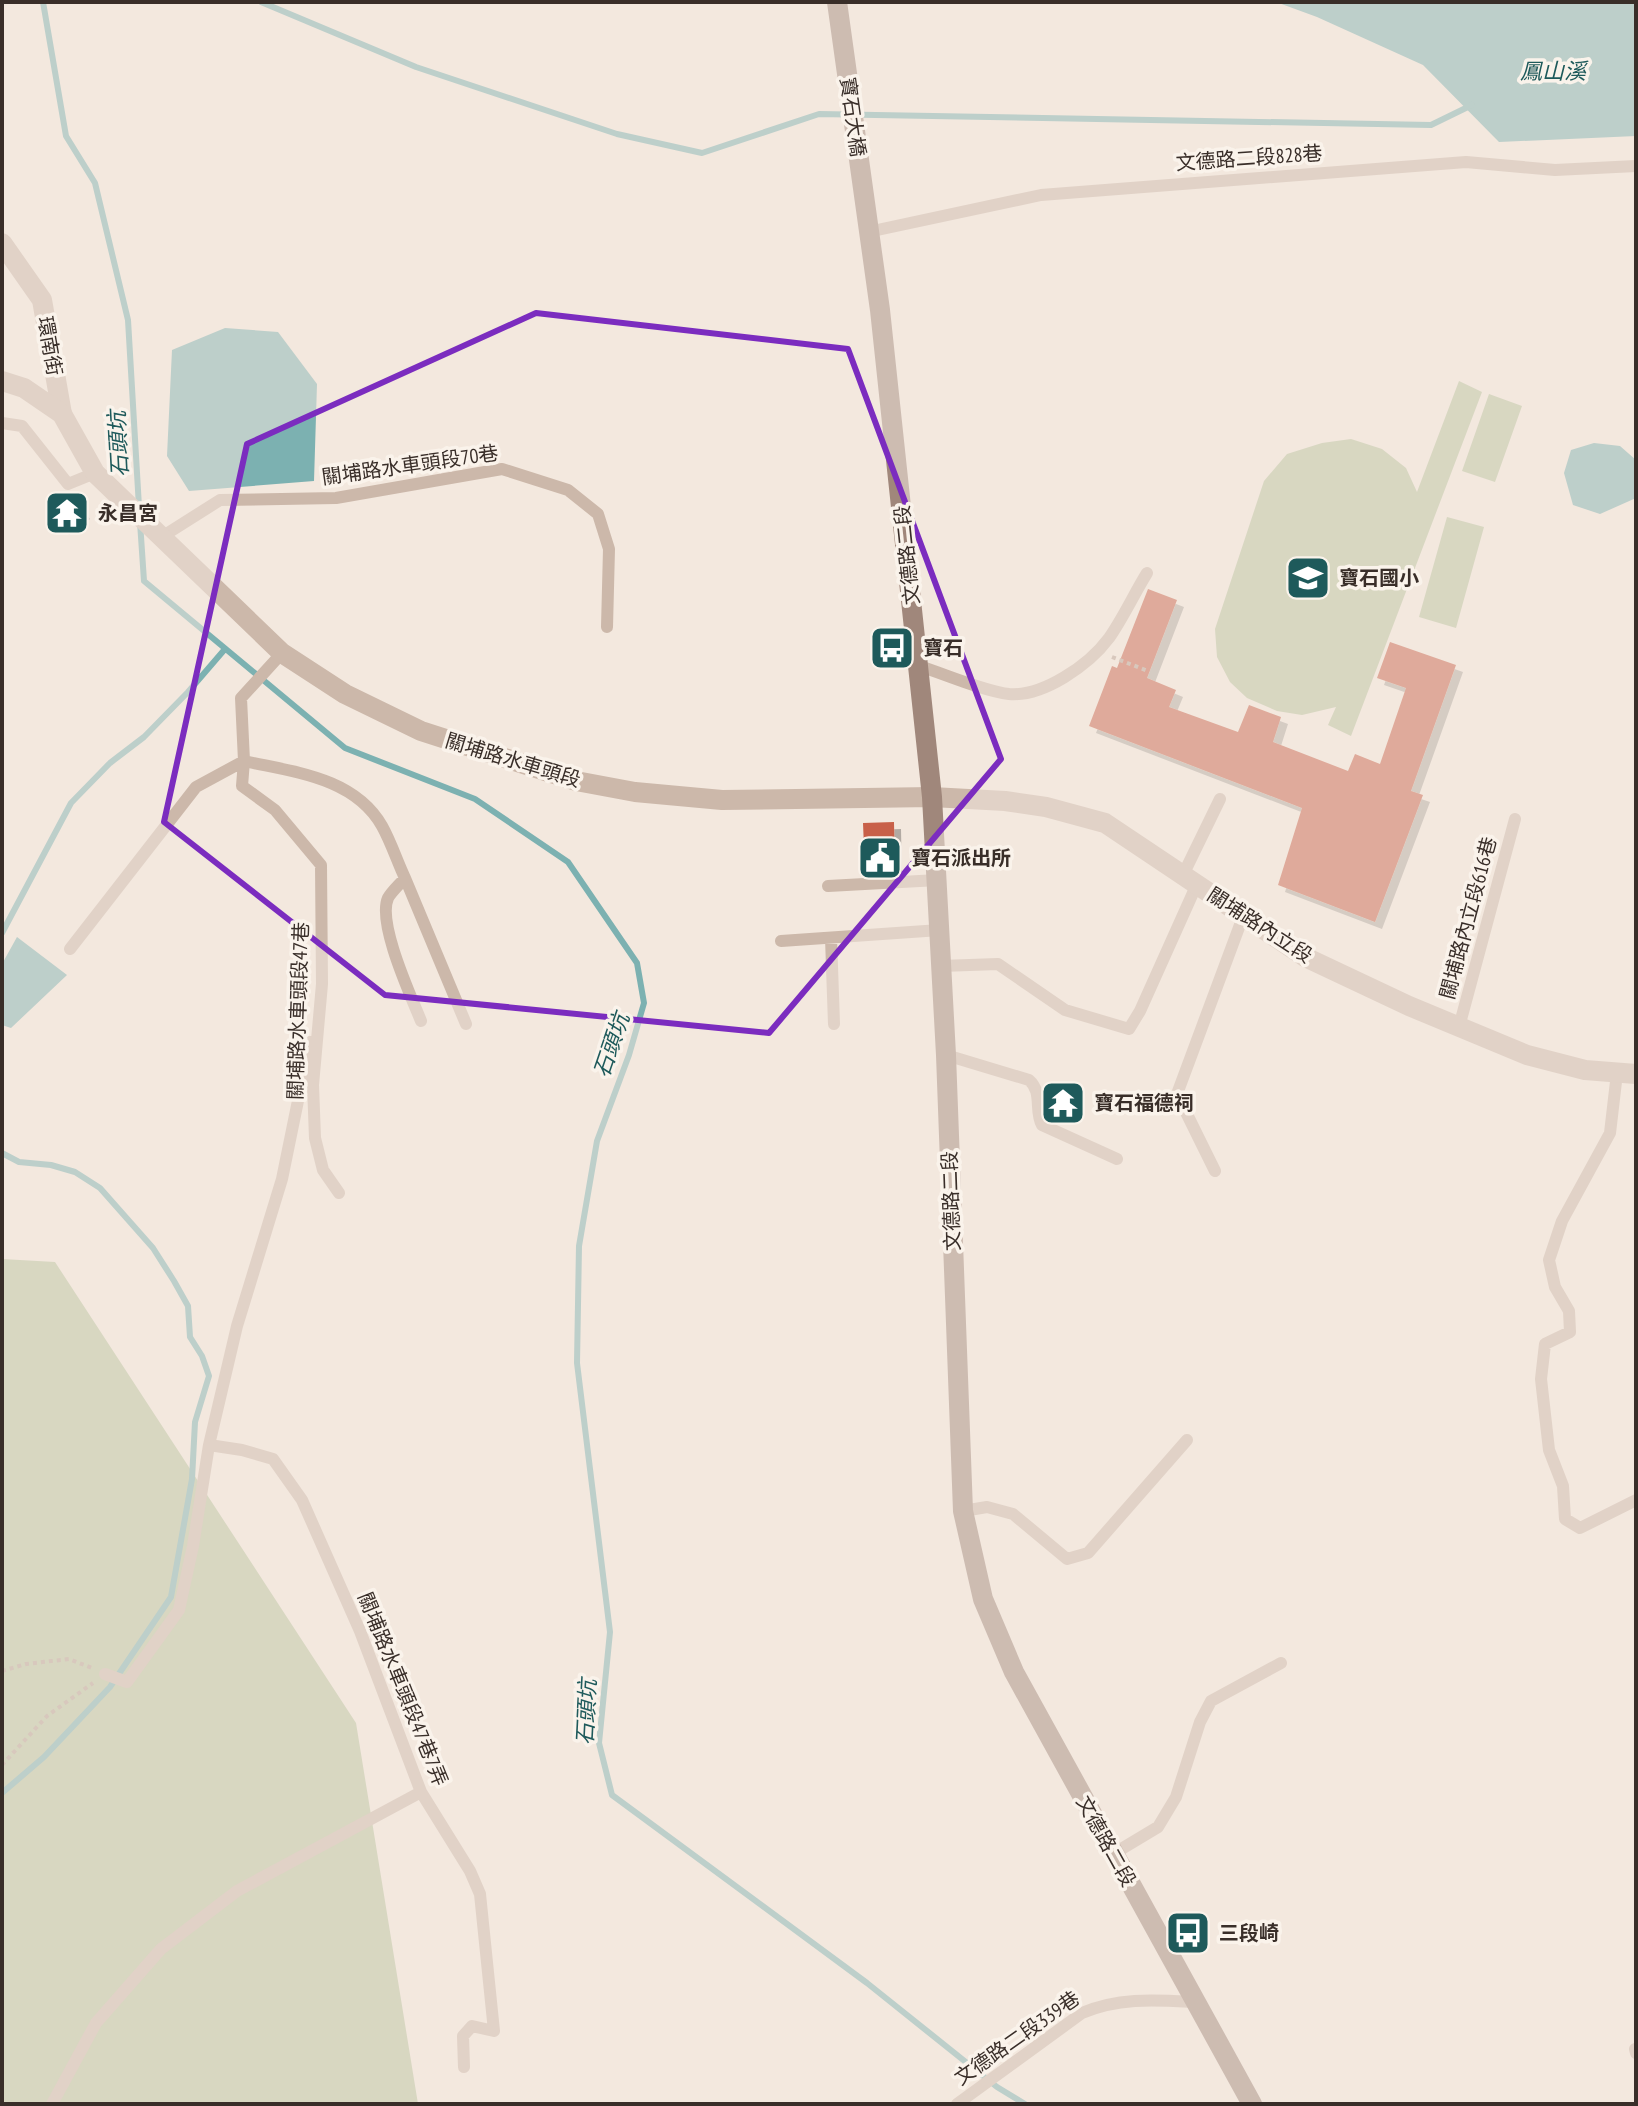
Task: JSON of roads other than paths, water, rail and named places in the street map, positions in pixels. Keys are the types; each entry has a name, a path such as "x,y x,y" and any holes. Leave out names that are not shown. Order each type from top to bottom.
{"main road":[{"name":"寶石大橋","path":"837,2 868,232"},
{"name":"文德路二段","path":"868,232 880,310 932,797 946,1055 963,1511 983,1599 1014,1672 1252,2104"}],"street":[{"name":"環南街","path":"2,243 42,300 62,414"},
{"path":"2,381 24,388 62,414 95,473"},
{"name":"關埔路水車頭段","path":"95,473 282,653 345,694 421,731 576,781 674,797 722,800 932,797"},
{"name":"關埔路內立段","path":"932,797 1046,807 1105,823 1305,957 1527,1055 1585,1070 1627,1074"}],"lane":[{"name":"文德路二段828巷","path":"868,232 1041,195 1466,162 1555,170 1636,166"},
{"path":"2,423 22,426 68,484 95,473"},
{"name":"關埔路水車頭段70巷","path":"160,538 220,500 336,498 502,469 568,490 598,514 609,549 607,627"},
{"path":"919,666 1006,694 1025,694 1065,677 1108,640 1147,573"},
{"name":"關埔路水車頭段47巷","path":"282,653 241,698 242,786 275,810 321,865 322,984 313,1085 315,1138 323,1170 339,1193"},
{"path":"70,949 196,787 244,761 329,780 362,801 381,824 466,1024"},
{"path":"941,966 998,964 1065,1010 1129,1029 1140,1011 1220,799"},
{"name":"關埔路內立段616巷","path":"1459,1027 1515,819"},
{"path":"405,878 387,900 387,924 393,950 421,1021"},
{"path":"828,886 938,880"},
{"path":"1215,1171 1177,1094 1244,914"},
{"path":"781,941 940,930"},
{"path":"831,938 834,1024"},
{"path":"105,1674 127,1682 179,1610 209,1445 237,1326 282,1179 322,984"},
{"path":"946,1055 1029,1080 1037,1091 1042,1125 1117,1159"},
{"path":"1627,1074 1610,1133 1562,1221 1549,1260 1555,1287 1569,1311 1570,1332 1545,1344 1541,1379 1549,1450 1563,1486 1565,1519 1580,1528 1636,1500"},
{"path":"963,1511 987,1507 1013,1514 1067,1559 1088,1553 1187,1440"},
{"name":"關埔路水車頭段47巷7弄","path":"209,1445 273,1459 302,1500 360,1631 421,1792 470,1871 480,1894 494,2031 472,2026 463,2036 464,2067"},
{"path":"1113,1854 1158,1827 1176,1797 1200,1722 1211,1701 1281,1663"},
{"path":"52,2104 96,2023 161,1949 237,1891 421,1792"},
{"name":"文德路二段339巷","path":"957,2104 1082,2013 1103,2004 1130,2000 1196,2002"}],"water":[{"name":"鳳山溪","path":"1276,2 1636,2 1636,136 1499,142 1423,65"},
{"path":"225,328 278,332 317,384 314,481 189,491 167,456 172,350"},
{"path":"1594,443 1620,446 1636,460 1636,498 1600,514 1573,505 1564,473 1571,450"},
{"path":"17,937 67,975 11,1028 2,1025 2,964"}],"waterway":[{"name":"石頭坑","path":"43,2 66,136 95,183 128,320 139,507"},
{"path":"261,2 416,67 617,134 702,153 819,114 1431,125 1472,105"},
{"name":"石頭坑","path":"140,522 144,581 345,748 475,799 568,862 637,963 644,1003 629,1055 597,1141 579,1246 577,1363 610,1632 599,1743 612,1795 867,1983 997,2087 1025,2104"},
{"path":"2,933 71,803 110,763 144,737 225,649"},
{"path":"2,1153 19,1162 51,1165 75,1172 100,1188 153,1248 174,1281 188,1306 190,1337 202,1356 209,1376 195,1422 192,1479 171,1597 110,1687 44,1757 2,1793"}],"place":[{"name":"永昌宮","path":"67,513"},
{"name":"寶石國小","path":"1308,578"},
{"name":"寶石","path":"892,648"},
{"name":"寶石派出所","path":"880,858"},
{"name":"寶石福德祠","path":"1063,1103"},
{"name":"三段崎","path":"1188,1933"}]}
